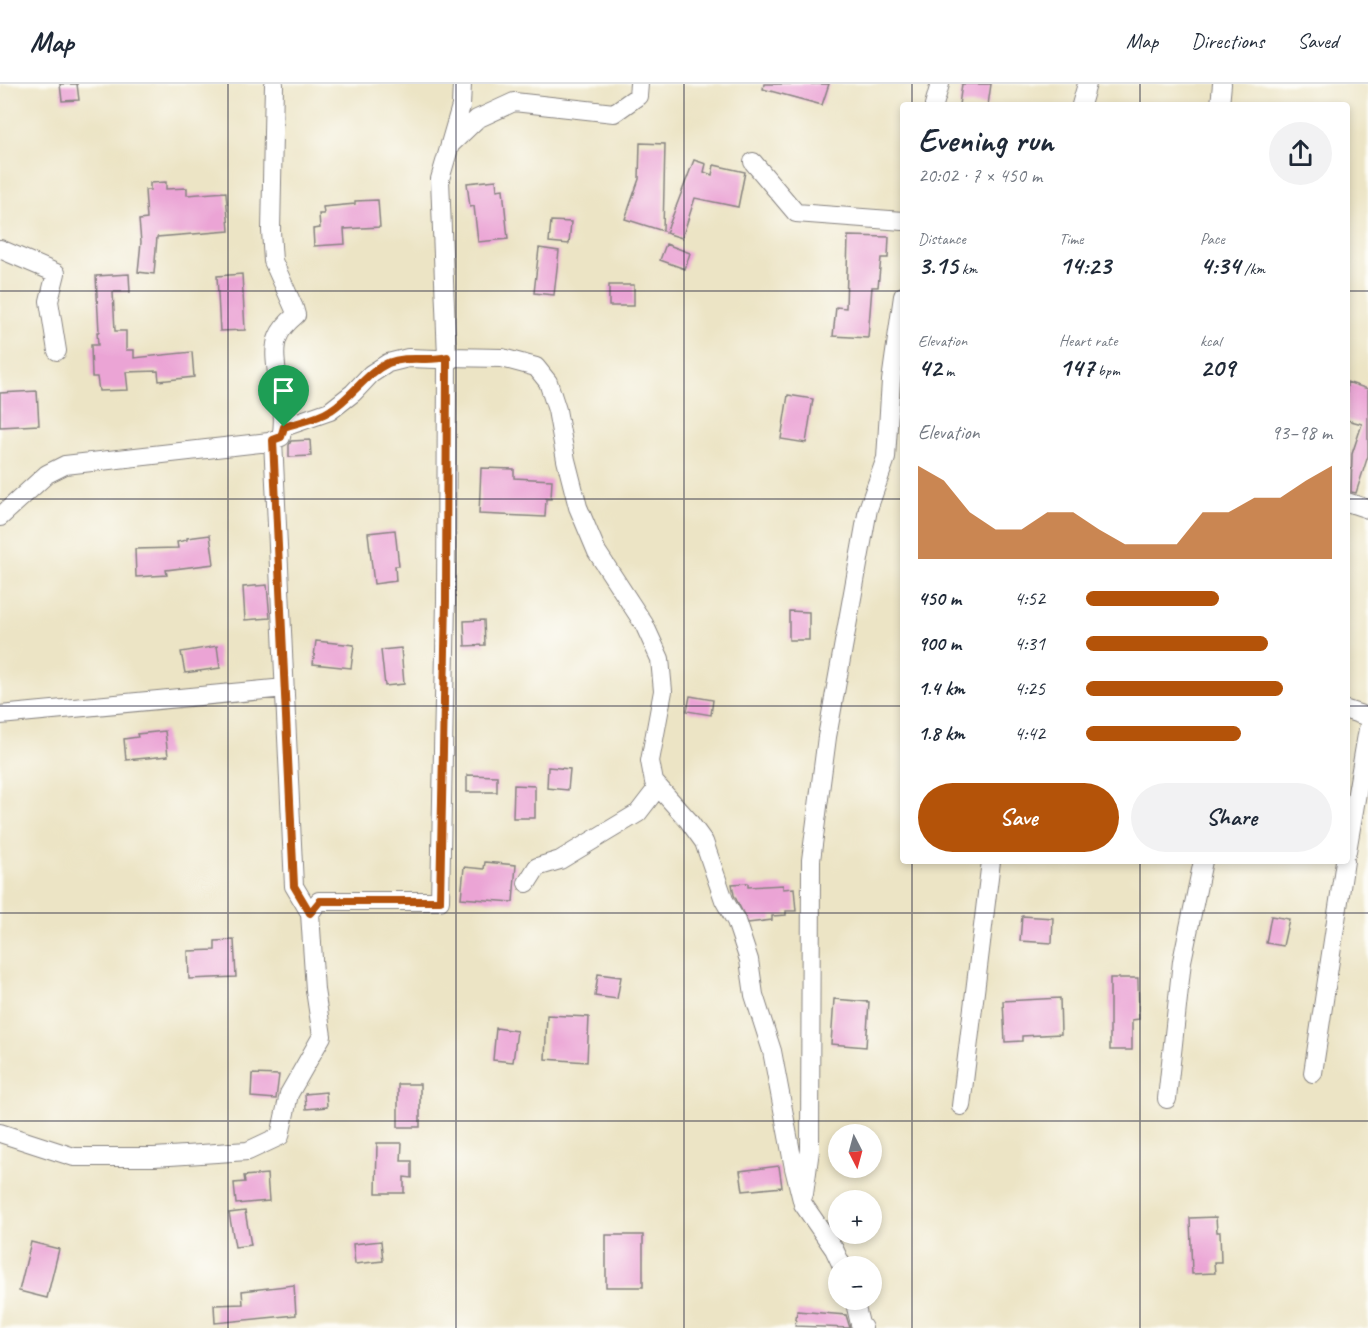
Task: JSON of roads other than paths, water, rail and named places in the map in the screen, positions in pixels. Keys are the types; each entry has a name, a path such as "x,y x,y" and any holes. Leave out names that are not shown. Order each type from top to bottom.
{"street":[{"path":"0,1133 75,1157 154,1157 248,1151 280,1136 289,1094 322,1036 315,990 310,913 294,886 285,688 275,344 279,334 296,315 273,261 271,231 274,84"},
{"path":"310,913 320,901 440,901 446,612 447,357 440,179 461,106 462,84"},
{"path":"447,156 450,145 477,119 514,102 614,113 638,96 639,84"},
{"path":"935,102 940,84"},
{"path":"1082,102 1087,84"},
{"path":"1220,102 1222,84"},
{"path":"753,162 796,213 900,221"},
{"path":"0,249 56,273 49,301 57,351"},
{"path":"803,1204 810,1150 811,860 827,737 868,509 886,458 891,381 900,317"},
{"path":"0,517 47,474 65,465 278,434 330,411 353,393 371,374 388,363 408,358 502,358 536,367 548,382 557,410 578,507 597,552 644,624 660,659 663,691 650,762 654,782 704,842 724,900 739,931 749,960 760,1016 772,1051 803,1204 837,1256"},
{"path":"1350,503 1368,508"},
{"path":"0,715 285,688"},
{"path":"1350,711 1368,717"},
{"path":"1350,834 1368,729"},
{"path":"527,883 537,867 560,860 638,813 658,787"},
{"path":"961,1106 991,864"},
{"path":"1167,1099 1182,960 1202,864"},
{"path":"1313,1073 1345,864"},
{"path":"857,1310 863,1328"}]}
